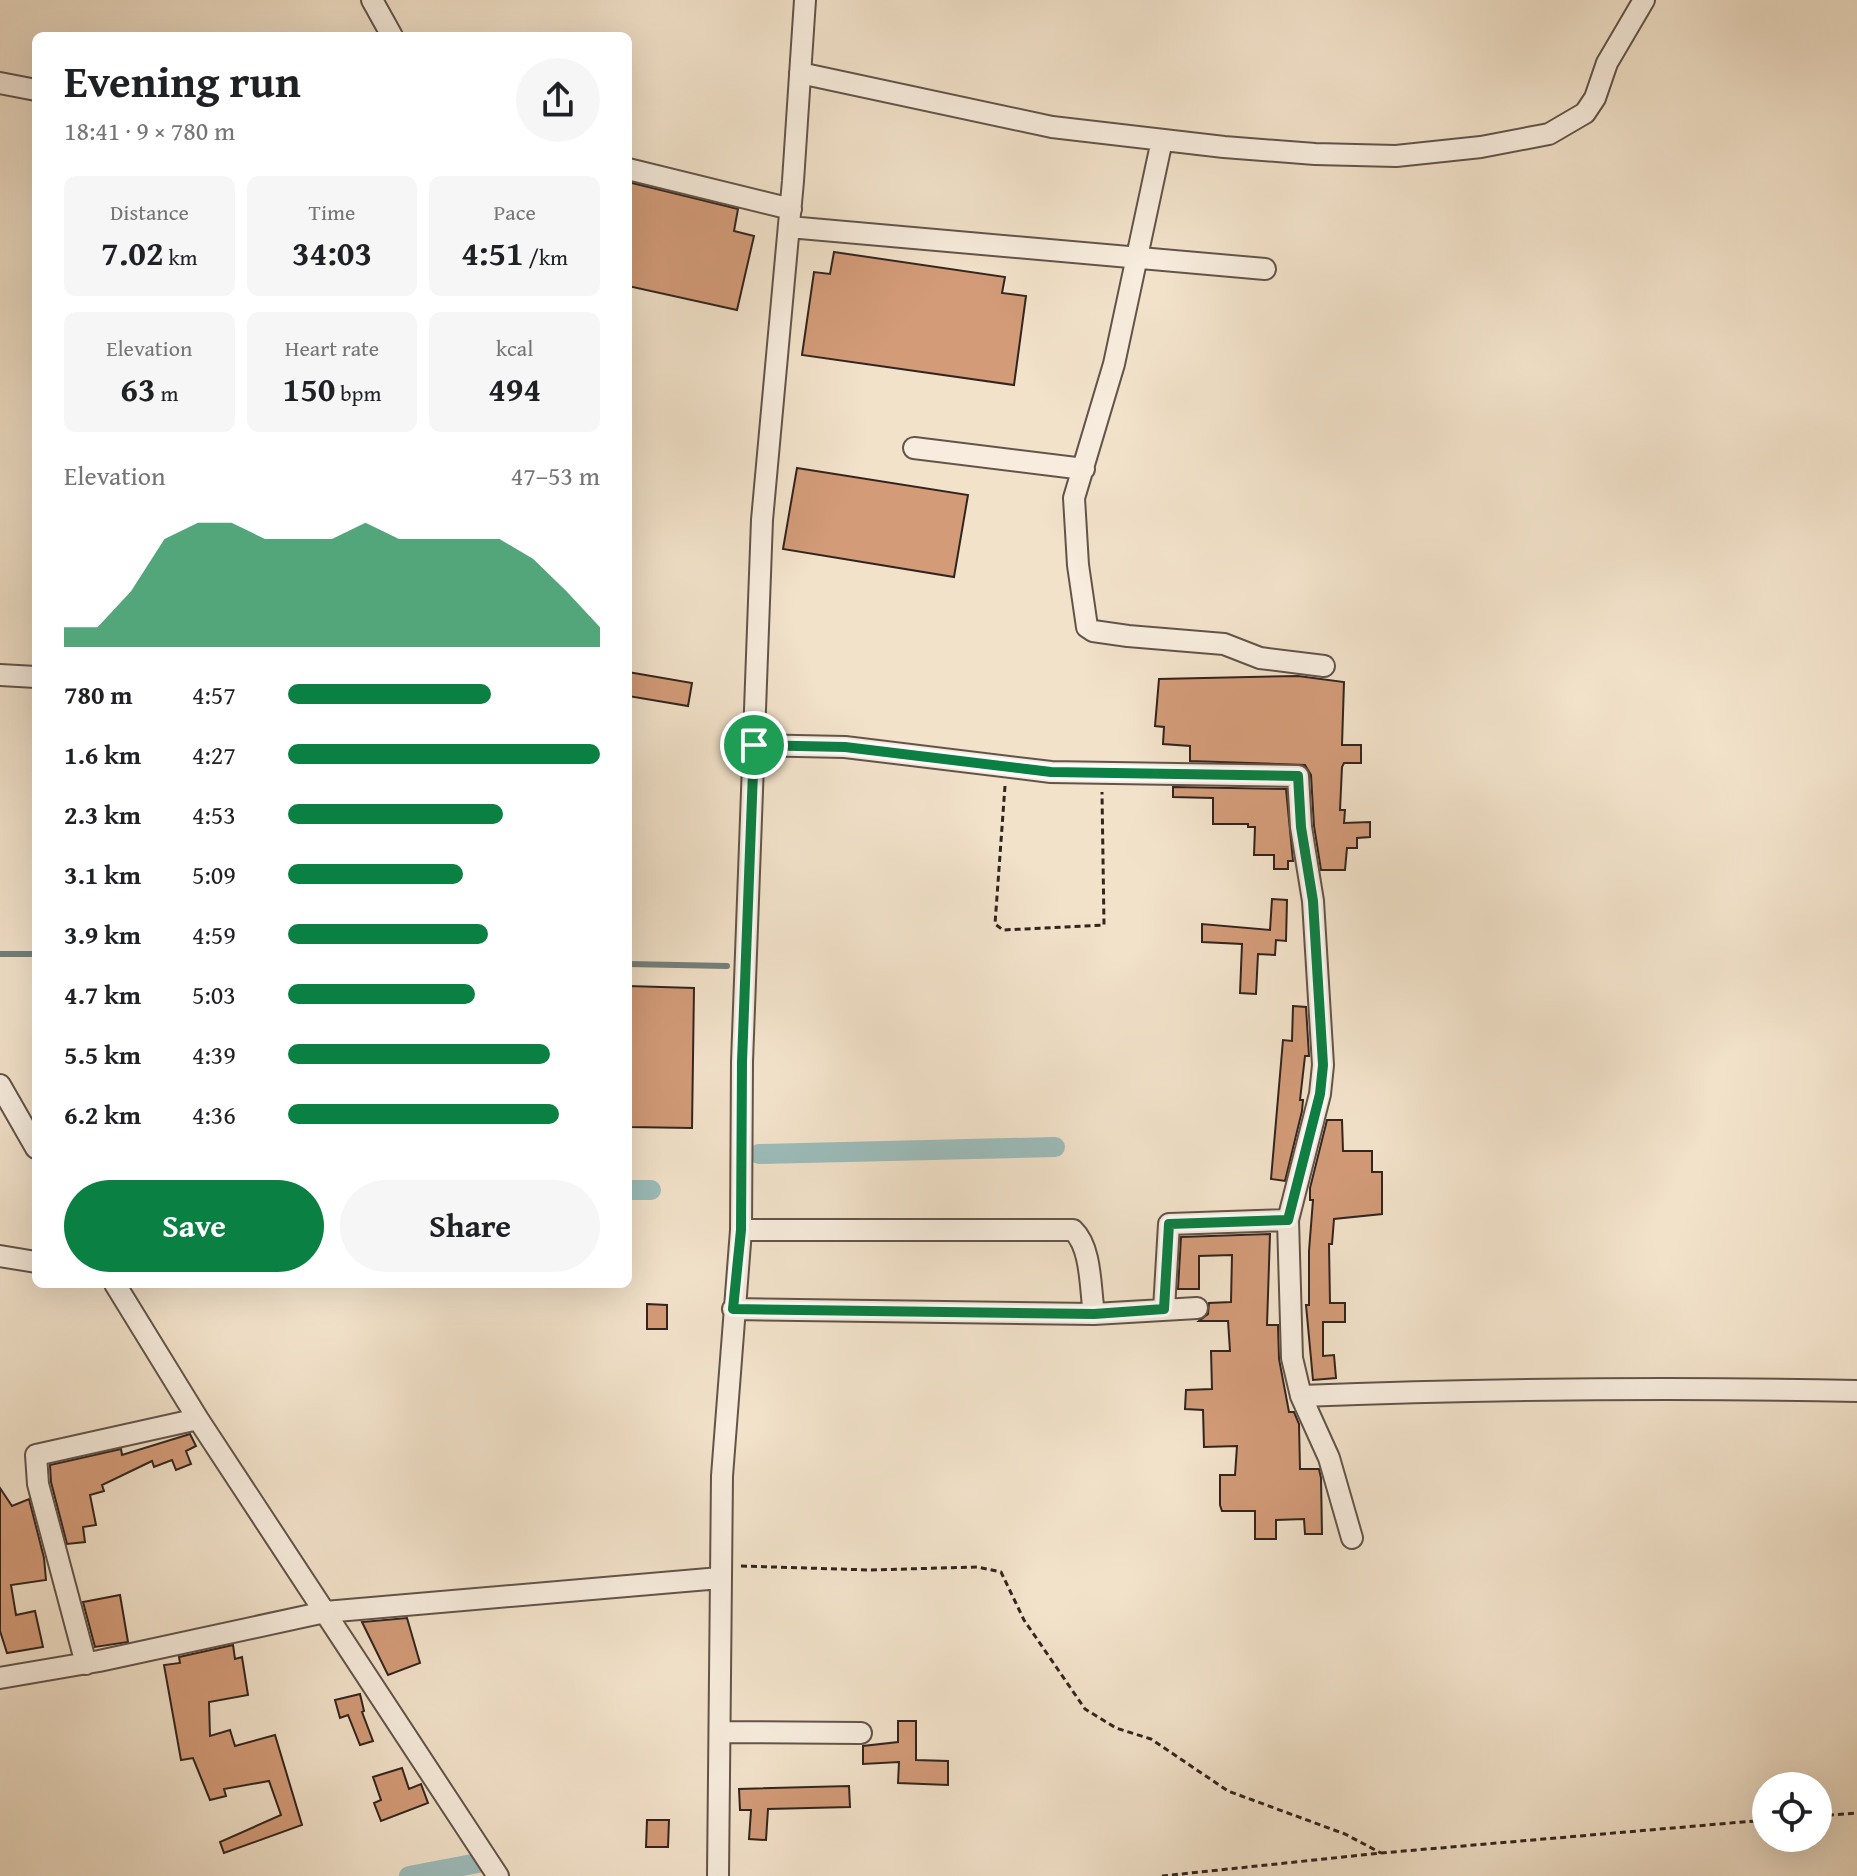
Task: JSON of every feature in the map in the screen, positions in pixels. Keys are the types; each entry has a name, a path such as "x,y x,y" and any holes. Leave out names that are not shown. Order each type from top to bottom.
{"street":[{"path":"372,0 390,32"},
{"path":"718,1876 722,1476 741,1230 742,1062 762,520 790,218 805,0"},
{"path":"800,73 1052,127 1300,153 1396,156 1481,147 1549,134 1585,113 1595,98 1607,63 1644,0"},
{"path":"0,83 32,89"},
{"path":"1162,140 1114,364 1074,498 1087,627 1093,631 1128,636 1224,644 1260,658 1324,666"},
{"path":"632,170 790,218 1265,269"},
{"path":"914,448 1084,469"},
{"path":"0,675 32,677"},
{"path":"754,745 845,747 1102,775 1298,776 1301,827 1313,901 1323,1065 1320,1094 1288,1220 1289,1332 1301,1396 1329,1458 1352,1538"},
{"path":"0,1085 32,1141"},
{"path":"1164,1309 1169,1224 1288,1220"},
{"path":"741,1230 1073,1230 1081,1238 1094,1314"},
{"path":"0,1256 32,1261"},
{"path":"117,1288 198,1419 498,1876"},
{"path":"733,1309 1094,1314 1197,1308"},
{"path":"1301,1396 1459,1390 1744,1388 1857,1391"},
{"path":"86,1664 38,1484 36,1455 198,1419"},
{"path":"0,1678 86,1664 325,1612 721,1572"},
{"path":"721,1732 861,1733"}],"path":[{"path":"1006,766 995,924 1003,930 1104,925 1102,775"},
{"path":"721,1572 977,1567 1001,1572 1024,1620 1085,1709 1116,1728 1151,1739 1228,1791 1345,1834 1381,1853"},
{"path":"1832,1815 1857,1813"},
{"path":"1162,1876 1381,1853 1752,1821"}],"building":[{"path":"632,183 738,209 734,231 754,236 737,310 632,287"},
{"path":"834,252 1005,277 1002,293 1026,296 1014,385 802,355 814,272 830,274"},
{"path":"797,468 968,495 954,577 783,549"},
{"path":"632,673 692,683 688,706 632,697"},
{"path":"1298,676 1344,682 1342,745 1361,745 1361,763 1344,763 1342,767 1340,810 1345,810 1344,823 1370,822 1370,837 1357,838 1357,848 1347,848 1345,870 1321,870 1311,775 1305,765 1190,761 1190,746 1163,744 1164,727 1155,726 1159,679"},
{"path":"1173,787 1286,789 1293,861 1288,861 1288,869 1274,869 1274,855 1254,855 1255,827 1248,827 1248,824 1213,824 1213,798 1173,797"},
{"path":"1272,899 1287,900 1286,941 1276,940 1275,955 1258,954 1256,994 1240,993 1242,944 1202,942 1202,924 1270,930"},
{"path":"632,986 694,988 692,1128 632,1127"},
{"path":"1293,1006 1306,1007 1309,1056 1305,1056 1300,1100 1303,1100 1302,1111 1285,1181 1271,1179 1283,1040 1292,1041"},
{"path":"1327,1120 1342,1120 1343,1151 1372,1151 1372,1172 1382,1172 1382,1214 1334,1219 1332,1244 1329,1244 1330,1303 1345,1303 1345,1322 1323,1322 1323,1356 1334,1355 1336,1378 1313,1380 1306,1305 1309,1305 1313,1200 1310,1200 1310,1188"},
{"path":"1270,1234 1267,1325 1278,1325 1279,1359 1289,1412 1294,1412 1299,1424 1300,1469 1319,1469 1322,1534 1305,1534 1304,1519 1276,1520 1276,1539 1255,1539 1255,1511 1222,1511 1220,1505 1220,1475 1235,1475 1237,1446 1204,1447 1203,1410 1185,1409 1186,1390 1212,1389 1211,1351 1230,1351 1228,1321 1199,1321 1208,1314 1209,1303 1231,1302 1232,1255 1199,1256 1199,1289 1178,1289 1181,1237"},
{"path":"647,1304 667,1305 667,1329 647,1329"},
{"path":"190,1434 196,1446 186,1451 191,1464 176,1470 172,1460 154,1467 152,1461 102,1485 104,1491 90,1495 96,1525 83,1527 85,1542 67,1544 51,1482 50,1465 121,1449 122,1455"},
{"path":"0,1488 12,1506 29,1499 44,1558 46,1580 11,1585 16,1615 35,1611 43,1647 7,1653 0,1631"},
{"path":"120,1595 128,1642 95,1647 83,1602"},
{"path":"407,1618 420,1663 388,1675 362,1622"},
{"path":"233,1645 235,1659 242,1657 248,1695 209,1702 210,1736 230,1730 235,1746 275,1735 302,1825 224,1853 220,1842 281,1815 269,1781 224,1789 226,1796 210,1800 193,1758 181,1760 164,1665 180,1663 179,1657"},
{"path":"360,1694 362,1712 373,1741 360,1745 348,1715 340,1718 335,1700"},
{"path":"898,1721 916,1721 916,1760 948,1761 948,1785 898,1783 899,1762 863,1764 863,1746 898,1742"},
{"path":"402,1768 409,1789 421,1784 428,1803 381,1821 374,1803 381,1800 373,1777"},
{"path":"849,1786 850,1807 768,1809 766,1840 749,1839 751,1810 740,1810 739,1789"},
{"path":"647,1820 669,1820 668,1847 646,1847"}],"waterway":[{"path":"0,954 32,954"},
{"path":"632,964 727,966"},
{"path":"759,1154 1055,1147"},
{"path":"632,1190 651,1190"},
{"path":"409,1876 483,1862"}],"route":[{"path":"754,745 845,747 1051,772 1102,775 1298,776 1301,827 1313,901 1323,1065 1320,1094 1305,1143 1288,1220 1169,1224 1166,1229 1164,1309 1094,1314 733,1309 741,1230 742,1062 754,745"}]}
